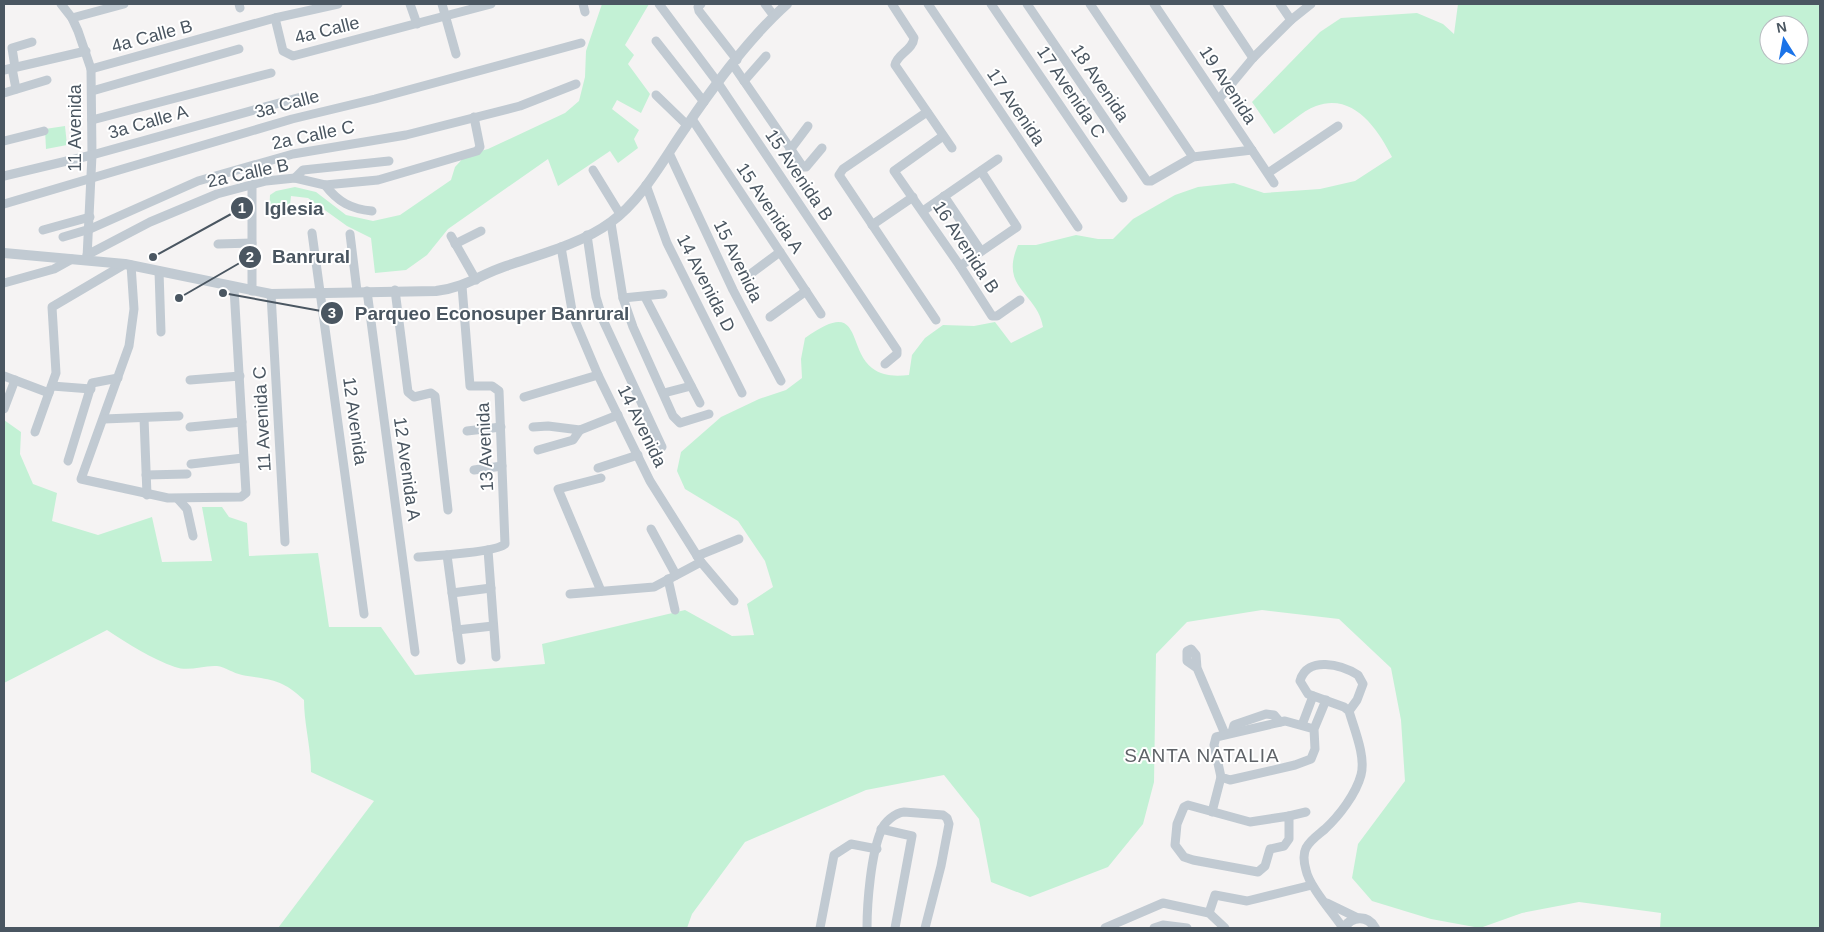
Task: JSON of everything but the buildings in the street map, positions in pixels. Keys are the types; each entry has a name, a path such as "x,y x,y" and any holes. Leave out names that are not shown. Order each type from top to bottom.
{"street":[{"name":"11 Avenida","path":"61,4 72,18 86,51 91,69 92,155 90,229 87,258"},
{"path":"72,18 124,4"},
{"name":"4a Calle B","path":"91,69 275,18 338,4"},
{"path":"410,4 417,24"},
{"path":"442,4 456,54"},
{"name":"4a Calle","path":"275,18 284,50 288,55 293,56 491,4"},
{"name":"15 Avenida B","path":"659,4 718,83 897,350 897,354 885,364"},
{"path":"765,4 774,16"},
{"path":"4,253 72,259 87,258 128,264 234,288 271,294 394,290 436,291 462,286 502,267 561,247 611,223 646,185 718,83 774,16 787,4"},
{"path":"892,4 914,38 913,44 896,60 895,65 952,148"},
{"name":"17 Avenida","path":"928,4 1078,227"},
{"name":"17 Avenida C","path":"991,4 1123,198"},
{"name":"18 Avenida","path":"1026,4 1147,181 1151,181 1192,157"},
{"path":"1090,4 1192,157 1252,150"},
{"name":"19 Avenida","path":"1154,4 1274,183"},
{"path":"1216,4 1254,58"},
{"path":"1280,4 1291,20"},
{"path":"1219,100 1254,58 1291,20 1310,4"},
{"path":"699,6 735,63 744,81 803,167 806,168 822,148"},
{"path":"656,41 704,102"},
{"path":"16,89 10,68 12,48 32,42"},
{"name":"3a Calle","path":"4,204 91,180 292,118 384,97 581,43"},
{"path":"92,90 239,49"},
{"path":"10,68 86,51"},
{"path":"744,81 766,56"},
{"path":"92,120 271,72"},
{"path":"4,93 47,80"},
{"name":"2a Calle C","path":"63,237 90,229 198,181 293,154 406,134 474,118 520,106 576,84"},
{"path":"656,95 689,122"},
{"name":"3a Calle A","path":"4,176 92,155 300,97"},
{"path":"927,112 843,169 839,175 936,320"},
{"name":"2a Calle B","path":"87,258 196,201 252,185 295,178 324,185 389,178 477,151 480,147 474,118"},
{"name":"15 Avenida A","path":"689,122 821,314"},
{"path":"790,150 808,126"},
{"path":"1268,173 1338,126"},
{"path":"4,141 44,131"},
{"name":"16 Avenida B","path":"943,136 895,169 894,172 960,266 992,316 997,316 1020,300"},
{"name":"15 Avenida","path":"668,153 733,290 781,381"},
{"path":"922,211 998,159"},
{"path":"295,178 301,171 310,169 389,161"},
{"path":"593,170 620,214"},
{"path":"960,266 1015,231 1017,226 981,171"},
{"path":"252,185 252,291"},
{"path":"324,185 344,204 357,210 372,212"},
{"name":"14 Avenida D","path":"646,185 667,243 742,393"},
{"path":"944,196 981,251"},
{"path":"872,225 913,197"},
{"path":"43,230 90,217"},
{"path":"611,223 624,298 633,327 673,416 680,423 709,414"},
{"path":"476,280 453,240 481,231"},
{"name":"12 Avenida","path":"312,233 364,614"},
{"name":"12 Avenida A","path":"350,234 362,291 415,652"},
{"path":"587,235 596,297 603,320 662,447"},
{"path":"218,244 252,243"},
{"name":"14 Avenida","path":"561,247 574,316 598,375 618,416 650,481 699,559 734,601"},
{"path":"749,275 780,252"},
{"path":"4,283 54,268 72,259"},
{"path":"35,432 50,389 56,364 53,306 128,264"},
{"path":"128,264 134,320 129,346 81,479 147,495 178,499 241,497 246,493 234,288"},
{"path":"159,271 161,332"},
{"name":"13 Avenida","path":"462,286 469,383 473,388 492,386 499,391 505,544 488,550"},
{"path":"394,290 408,392 414,397 431,393 435,396 448,510"},
{"path":"770,318 806,292"},
{"name":"11 Avenida C","path":"271,294 286,542"},
{"path":"624,298 663,294"},
{"path":"645,297 700,403"},
{"path":"524,398 598,375"},
{"path":"4,376 50,389 92,386 118,378"},
{"path":"190,380 240,376"},
{"path":"4,409 15,380"},
{"path":"68,460 92,386"},
{"path":"664,393 691,386"},
{"path":"104,419 179,416"},
{"path":"533,426 580,430 618,416"},
{"path":"144,418 147,495"},
{"path":"190,427 242,422"},
{"path":"467,431 501,427"},
{"path":"538,450 573,440 580,430"},
{"path":"598,468 638,455"},
{"path":"191,464 243,458"},
{"path":"474,470 502,466"},
{"path":"146,475 187,474"},
{"path":"601,478 558,488 601,591"},
{"path":"178,499 187,509 194,536"},
{"path":"651,528 672,577 675,610"},
{"path":"570,594 648,588 672,577 699,559 739,539"},
{"path":"418,557 488,550 496,657"},
{"path":"447,554 461,660"},
{"path":"452,593 491,588"},
{"path":"457,630 494,626"},
{"path":"1350,711 1303,690 1300,681 1302,674 1310,667 1329,665 1352,671 1360,677 1363,684 1357,700 1350,711 1361,758 1361,775 1341,810 1326,828 1309,842 1305,850 1306,872 1312,885 1344,928 1351,920 1358,918"},
{"path":"1197,668 1228,733"},
{"path":"1302,725 1313,696"},
{"path":"1221,777 1230,780 1306,762 1311,759 1314,754 1314,730 1326,700"},
{"path":"1212,812 1221,777 1214,741 1216,737 1228,733 1234,725 1266,714 1274,715 1280,722 1285,721 1302,725 1314,730"},
{"path":"1289,816 1290,835 1287,843 1270,849 1265,866 1258,872 1253,873 1193,860 1184,857 1176,850 1177,824 1184,807 1188,805 1254,822 1306,812"},
{"path":"866,928 868,902 881,829 898,813 904,812 943,815 947,818 949,824 946,844 925,928"},
{"path":"881,829 912,836 895,928"},
{"path":"820,928 834,855 852,844 877,848"},
{"path":"1209,913 1215,895 1247,901 1312,885"},
{"path":"1105,928 1159,903 1209,913 1226,928"},
{"path":"1327,903 1358,918 1370,921 1375,928"},
{"path":"1154,928 1162,925 1187,928"}],"green space":[{"path":"602,4 649,4 625,45 634,55 628,64 650,94 641,113 617,100 612,109 639,130 634,139 638,148 618,163 610,151 558,186 548,159 448,229 427,255 406,270 375,273 371,238 347,226 308,198 291,196 289,214 269,214 270,195 276,191 295,187 316,192 346,215 373,221 400,215 451,180 455,167 466,155 488,149 565,113 579,101 585,77 586,51"},
{"path":"1458,4 1820,4 1820,928 1660,928 1661,913 1579,902 1522,913 1480,928 1431,919 1372,901 1352,878 1358,844 1405,781 1401,720 1391,668 1339,619 1262,610 1187,622 1156,654 1154,782 1143,824 1108,867 1030,897 991,882 979,819 944,775 866,790 745,842 692,914 687,928 278,928 374,801 311,772 304,700 289,688 268,679 239,674 220,667 185,669 166,664 107,630 4,683 4,420 21,432 20,454 33,484 57,493 52,521 98,535 152,517 162,562 212,561 202,507 222,507 229,517 247,523 249,556 318,553 329,627 381,627 415,675 545,664 542,644 685,610 732,636 754,635 747,604 773,587 765,561 738,521 685,489 677,471 681,452 721,417 759,399 786,390 802,378 801,359 805,338 823,326 836,322 845,323 850,329 864,359 872,368 881,373 895,376 909,375 912,355 925,338 943,325 974,326 995,322 1011,343 1043,327 1034,306 1016,281 1013,271 1013,260 1018,245 1036,245 1076,235 1098,239 1113,239 1133,219 1175,195 1198,187 1234,183 1264,193 1320,189 1355,181 1392,157 1372,125 1363,116 1342,104 1329,103 1311,108 1274,134 1252,102 1320,32 1341,18 1417,13 1443,24 1454,34"},
{"path":"65,126 67,145 46,149 45,129"}],"place":[{"name":"Iglesia","path":"153,257"},
{"name":"Parqueo Econosuper Banrural","path":"223,293"},
{"name":"Banrural","path":"179,298"}],"district":[{"name":"SANTA NATALIA","path":"1202,755"}]}
